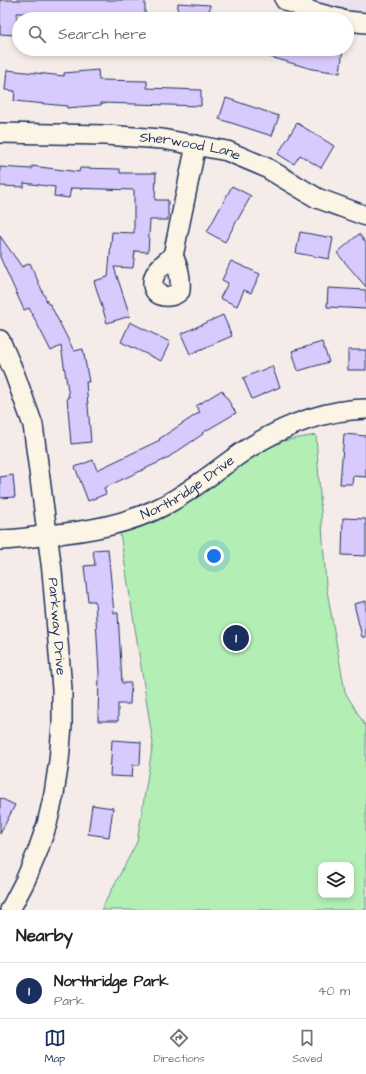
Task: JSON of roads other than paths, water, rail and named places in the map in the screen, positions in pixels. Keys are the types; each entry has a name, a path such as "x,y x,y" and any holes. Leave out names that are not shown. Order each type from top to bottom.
{"street":[{"path":"285,0 313,12"},
{"path":"354,22 366,23"},
{"name":"Sherwood Lane","path":"0,133 105,135 162,139 227,151 238,154 265,167 317,198 366,216"},
{"path":"172,256 196,145"},
{"name":"Parkway Drive","path":"0,340 15,375 33,425 52,571 62,689 62,725 59,761 54,794 47,824 25,881 10,910"},
{"name":"Northridge Drive","path":"0,540 47,536 94,529 131,520 166,504 183,494 248,448 303,420 323,414 366,409"}],"place":[{"name":"Northridge Park","path":"236,638"}]}
